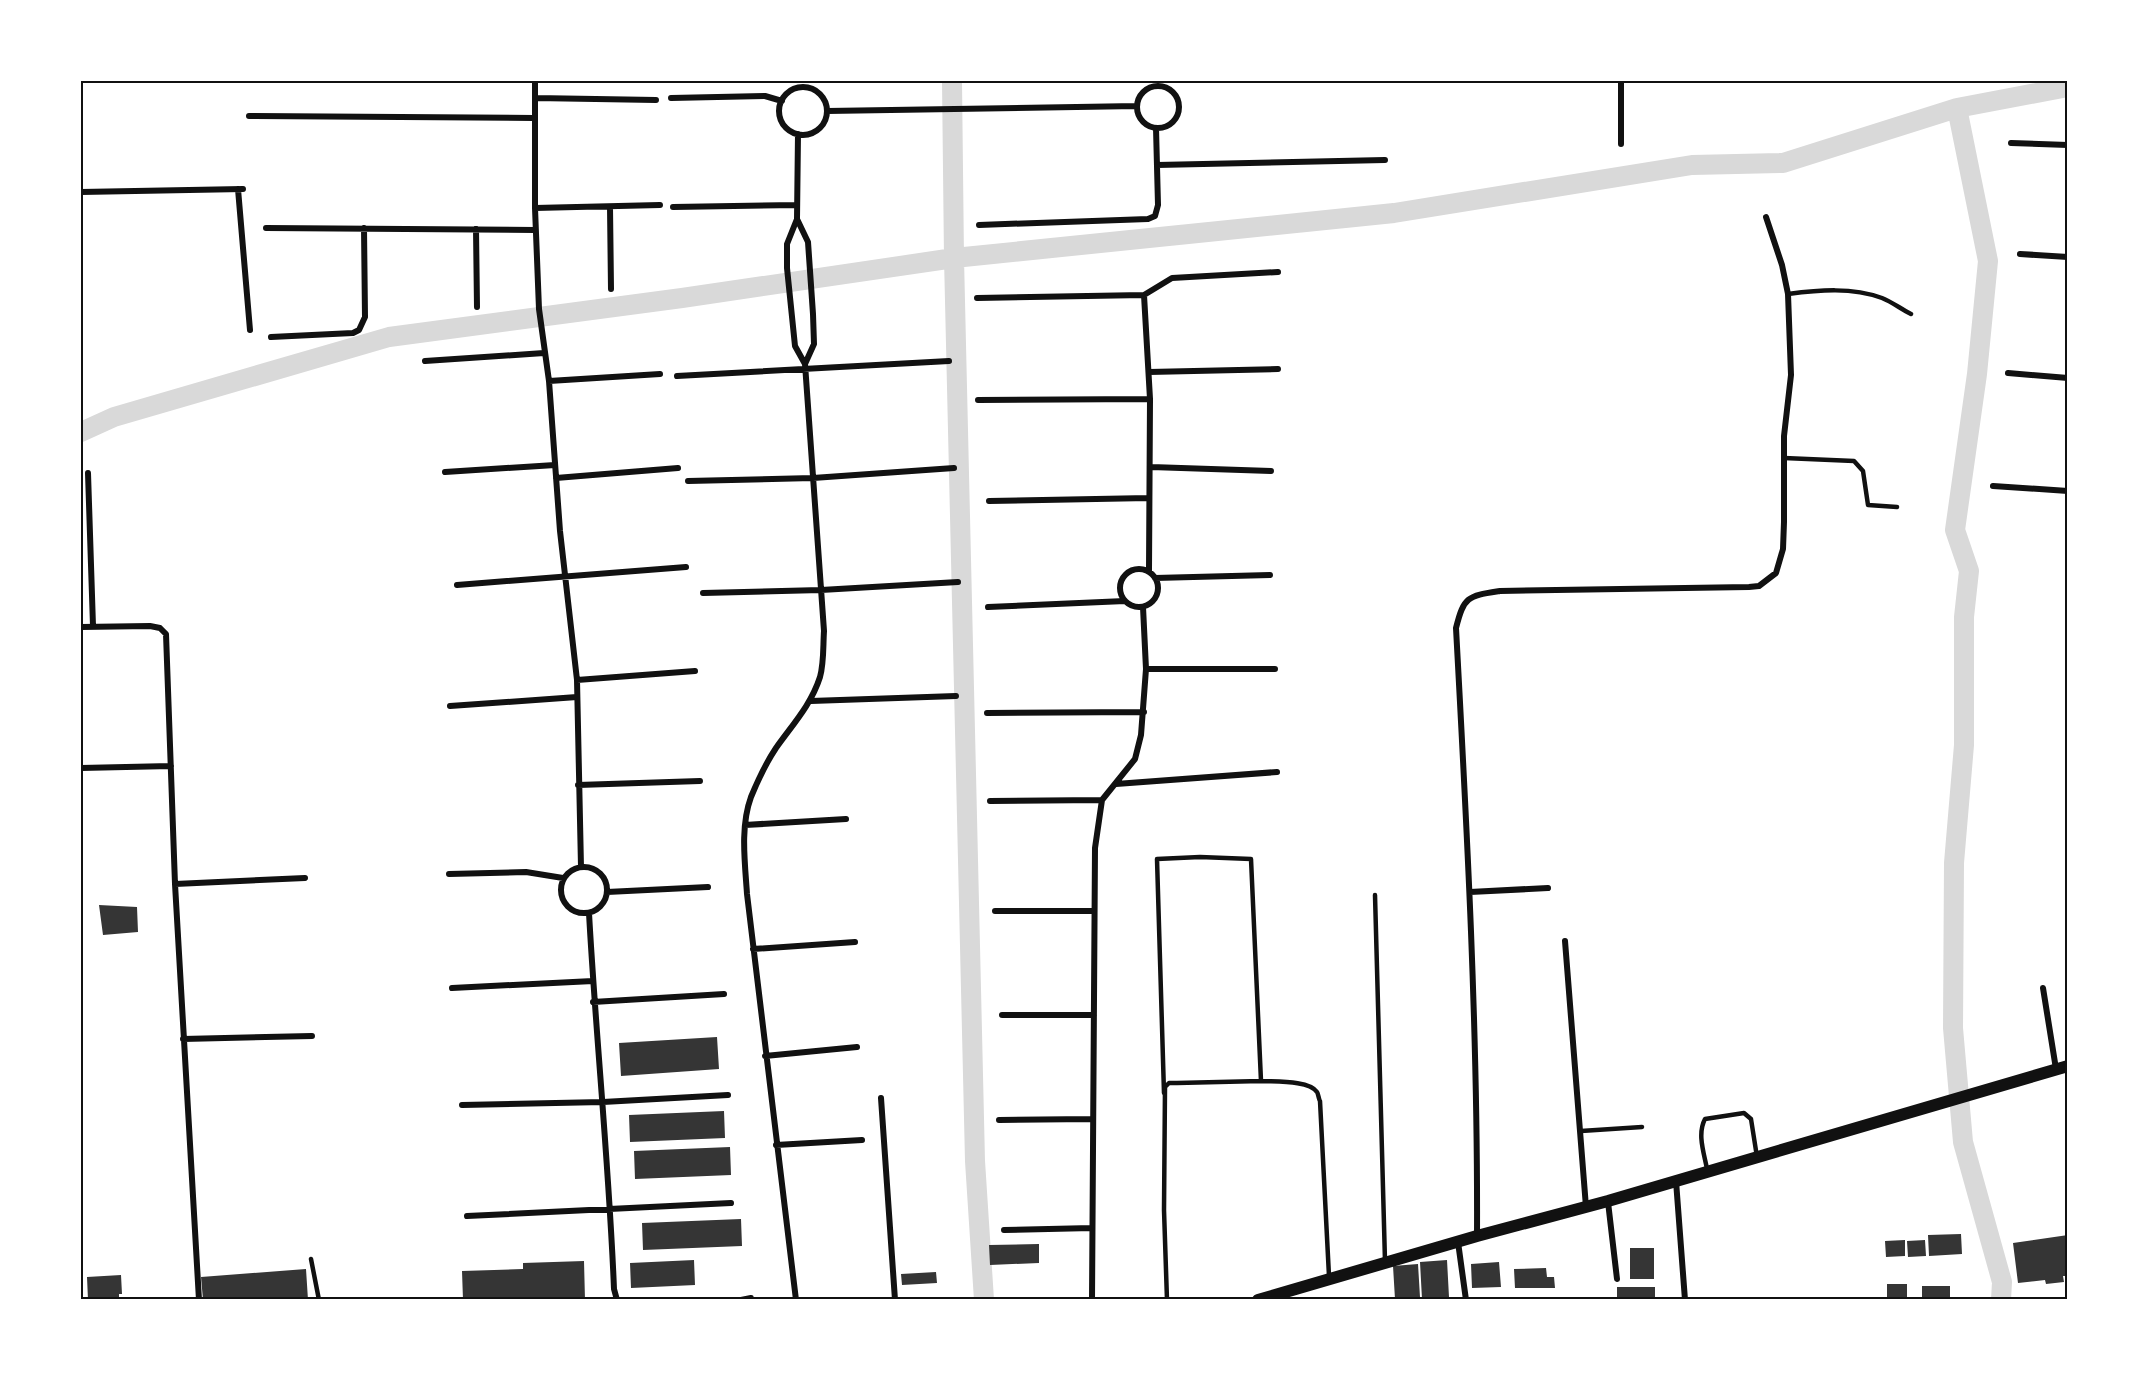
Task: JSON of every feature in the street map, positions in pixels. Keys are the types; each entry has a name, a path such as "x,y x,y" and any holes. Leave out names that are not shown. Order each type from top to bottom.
{"main road":[{"path":"1258,1300 1286,1296 1330,1279 1458,1241 1608,1201 2062,1067"}],"street":[{"path":"535,81 535,230 539,309 549,381 565,577 577,680 581,867"},
{"path":"1621,81 1621,144"},
{"path":"1160,83 1174,93 1179,109 1172,123 1156,128 1142,121 1137,106 1137,100 1144,91 1160,83"},
{"path":"798,84 818,93 826,104 826,118 818,130 805,135 798,134 786,127 782,121 780,107 782,100 798,84"},
{"path":"671,98 765,96 782,100"},
{"path":"534,98 656,100"},
{"path":"827,111 1137,106"},
{"path":"249,116 534,118"},
{"path":"979,225 1148,219 1155,216 1158,212 1156,128"},
{"path":"796,1300 747,894 745,825 750,800 763,771 811,701 821,675 824,631 805,366 795,346 787,268 787,244 797,219 798,134"},
{"path":"2011,143 2068,145"},
{"path":"1157,165 1385,160"},
{"path":"81,192 240,189 250,330"},
{"path":"535,208 660,205"},
{"path":"673,207 797,205"},
{"path":"610,207 611,289"},
{"path":"1477,1236 1470,892 1456,628 1461,607 1473,595 1500,591 1749,587 1759,586 1776,573 1783,549 1784,458 1791,375 1788,294 1782,265 1766,217"},
{"path":"797,219 808,242 813,314 814,344 805,366"},
{"path":"266,228 535,230"},
{"path":"270,337 353,333 359,330 365,317 364,228"},
{"path":"476,229 477,307"},
{"path":"2020,254 2068,257"},
{"path":"977,298 1144,295 1172,278 1278,272"},
{"path":"1144,295 1150,399 1149,571"},
{"path":"425,361 544,353"},
{"path":"677,376 805,366 950,361"},
{"path":"1149,372 1278,369"},
{"path":"2008,373 2068,378"},
{"path":"549,381 660,374"},
{"path":"978,400 1150,399"},
{"path":"445,472 555,465"},
{"path":"1151,467 1270,471"},
{"path":"556,478 678,468"},
{"path":"688,482 813,478 954,468"},
{"path":"88,473 93,626"},
{"path":"1994,486 2068,491"},
{"path":"989,501 1149,498"},
{"path":"457,585 686,567"},
{"path":"988,607 1125,602 1143,607 1151,603 1156,596 1158,586 1149,571 1140,568 1131,570 1124,576 1120,584 1120,594 1125,602"},
{"path":"1155,578 1270,575"},
{"path":"703,593 821,590 958,582"},
{"path":"1092,1300 1095,848 1102,800 1135,759 1141,735 1146,669 1143,607"},
{"path":"81,627 150,626 160,628 166,634 175,884 199,1300"},
{"path":"1146,669 1275,669"},
{"path":"577,680 695,671"},
{"path":"811,701 956,696"},
{"path":"450,706 577,697"},
{"path":"987,713 1144,712"},
{"path":"81,768 171,766"},
{"path":"1116,784 1277,772"},
{"path":"578,785 700,781"},
{"path":"990,801 1102,800"},
{"path":"745,825 846,819"},
{"path":"581,867 591,868 600,873 606,882 608,892 604,902 598,909 589,913 578,913 568,908 562,899 560,889 563,878 570,870 581,867"},
{"path":"449,874 526,872 563,878"},
{"path":"175,884 305,878"},
{"path":"608,892 708,887"},
{"path":"1470,892 1548,888"},
{"path":"995,911 1093,911"},
{"path":"589,913 593,1002 611,1210 614,1289 617,1300"},
{"path":"1565,941 1586,1206"},
{"path":"753,949 855,942"},
{"path":"452,988 593,981"},
{"path":"2043,988 2062,1067"},
{"path":"593,1002 724,994"},
{"path":"1002,1015 1094,1015"},
{"path":"183,1039 312,1036"},
{"path":"765,1056 857,1047"},
{"path":"462,1105 728,1095"},
{"path":"881,1098 895,1300"},
{"path":"999,1120 1092,1119"},
{"path":"776,1146 861,1140"},
{"path":"1676,1180 1685,1300"},
{"path":"1608,1201 1617,1279"},
{"path":"467,1216 731,1203"},
{"path":"1004,1230 1092,1228"},
{"path":"1458,1241 1466,1300"},
{"path":"611,1300 614,1289"},
{"path":"741,1300 751,1298"}],"lane":[{"path":"1788,294 1826,289 1851,291 1881,298 1911,314"},
{"path":"1784,458 1854,461 1863,471 1868,505 1897,507"},
{"path":"1167,1300 1157,859 1171,857 1251,859 1261,1081"},
{"path":"1375,895 1385,1263"},
{"path":"1164,1093 1169,1083 1261,1081 1301,1084 1317,1092 1320,1101 1330,1279"},
{"path":"1707,1172 1701,1133 1705,1119 1744,1113 1751,1119 1757,1157"},
{"path":"1581,1131 1642,1126"},
{"path":"311,1258 319,1300"}],"building":[{"path":"99,905 137,907 138,932 103,935"},
{"path":"717,1037 719,1069 621,1076 619,1043"},
{"path":"724,1111 725,1138 630,1142 629,1115"},
{"path":"730,1147 731,1175 635,1179 634,1151"},
{"path":"741,1219 742,1246 643,1250 642,1223"},
{"path":"1961,1234 1962,1254 1929,1256 1928,1235"},
{"path":"2068,1235 2068,1276 2063,1276 2064,1282 2046,1284 2045,1280 2018,1283 2013,1243"},
{"path":"1905,1240 1905,1256 1886,1257 1885,1241"},
{"path":"1925,1240 1926,1256 1908,1257 1907,1241"},
{"path":"1039,1244 1039,1263 990,1265 989,1245"},
{"path":"1630,1248 1654,1248 1654,1279 1630,1279"},
{"path":"694,1260 695,1285 631,1288 630,1263"},
{"path":"1447,1260 1449,1297 1422,1299 1420,1262"},
{"path":"584,1261 585,1300 463,1300 462,1271 523,1269 523,1263"},
{"path":"1499,1262 1501,1287 1472,1288 1471,1264"},
{"path":"1418,1264 1420,1297 1395,1299 1393,1266"},
{"path":"1546,1268 1547,1277 1554,1277 1555,1288 1515,1288 1514,1269"},
{"path":"306,1269 308,1300 203,1300 201,1277"},
{"path":"936,1272 937,1283 902,1285 901,1274"},
{"path":"121,1275 122,1294 119,1294 119,1300 88,1300 87,1277"},
{"path":"1887,1284 1907,1284 1907,1300 1887,1300"},
{"path":"1922,1286 1950,1286 1950,1300 1922,1300"},
{"path":"1617,1287 1655,1287 1655,1300 1617,1300"},
{"path":"1291,1297 1371,1298 1371,1300 1291,1300"}],"waterway":[{"path":"952,81 975,1161 984,1300"},
{"path":"81,432 114,417 389,337 682,298 954,258 1394,213 1692,165 1783,163 1957,108 2068,87"},
{"path":"1957,108 1988,261 1977,374 1955,530 1969,571 1964,617 1964,745 1954,863 1953,1028 1963,1142 2002,1282 2001,1300"}]}
